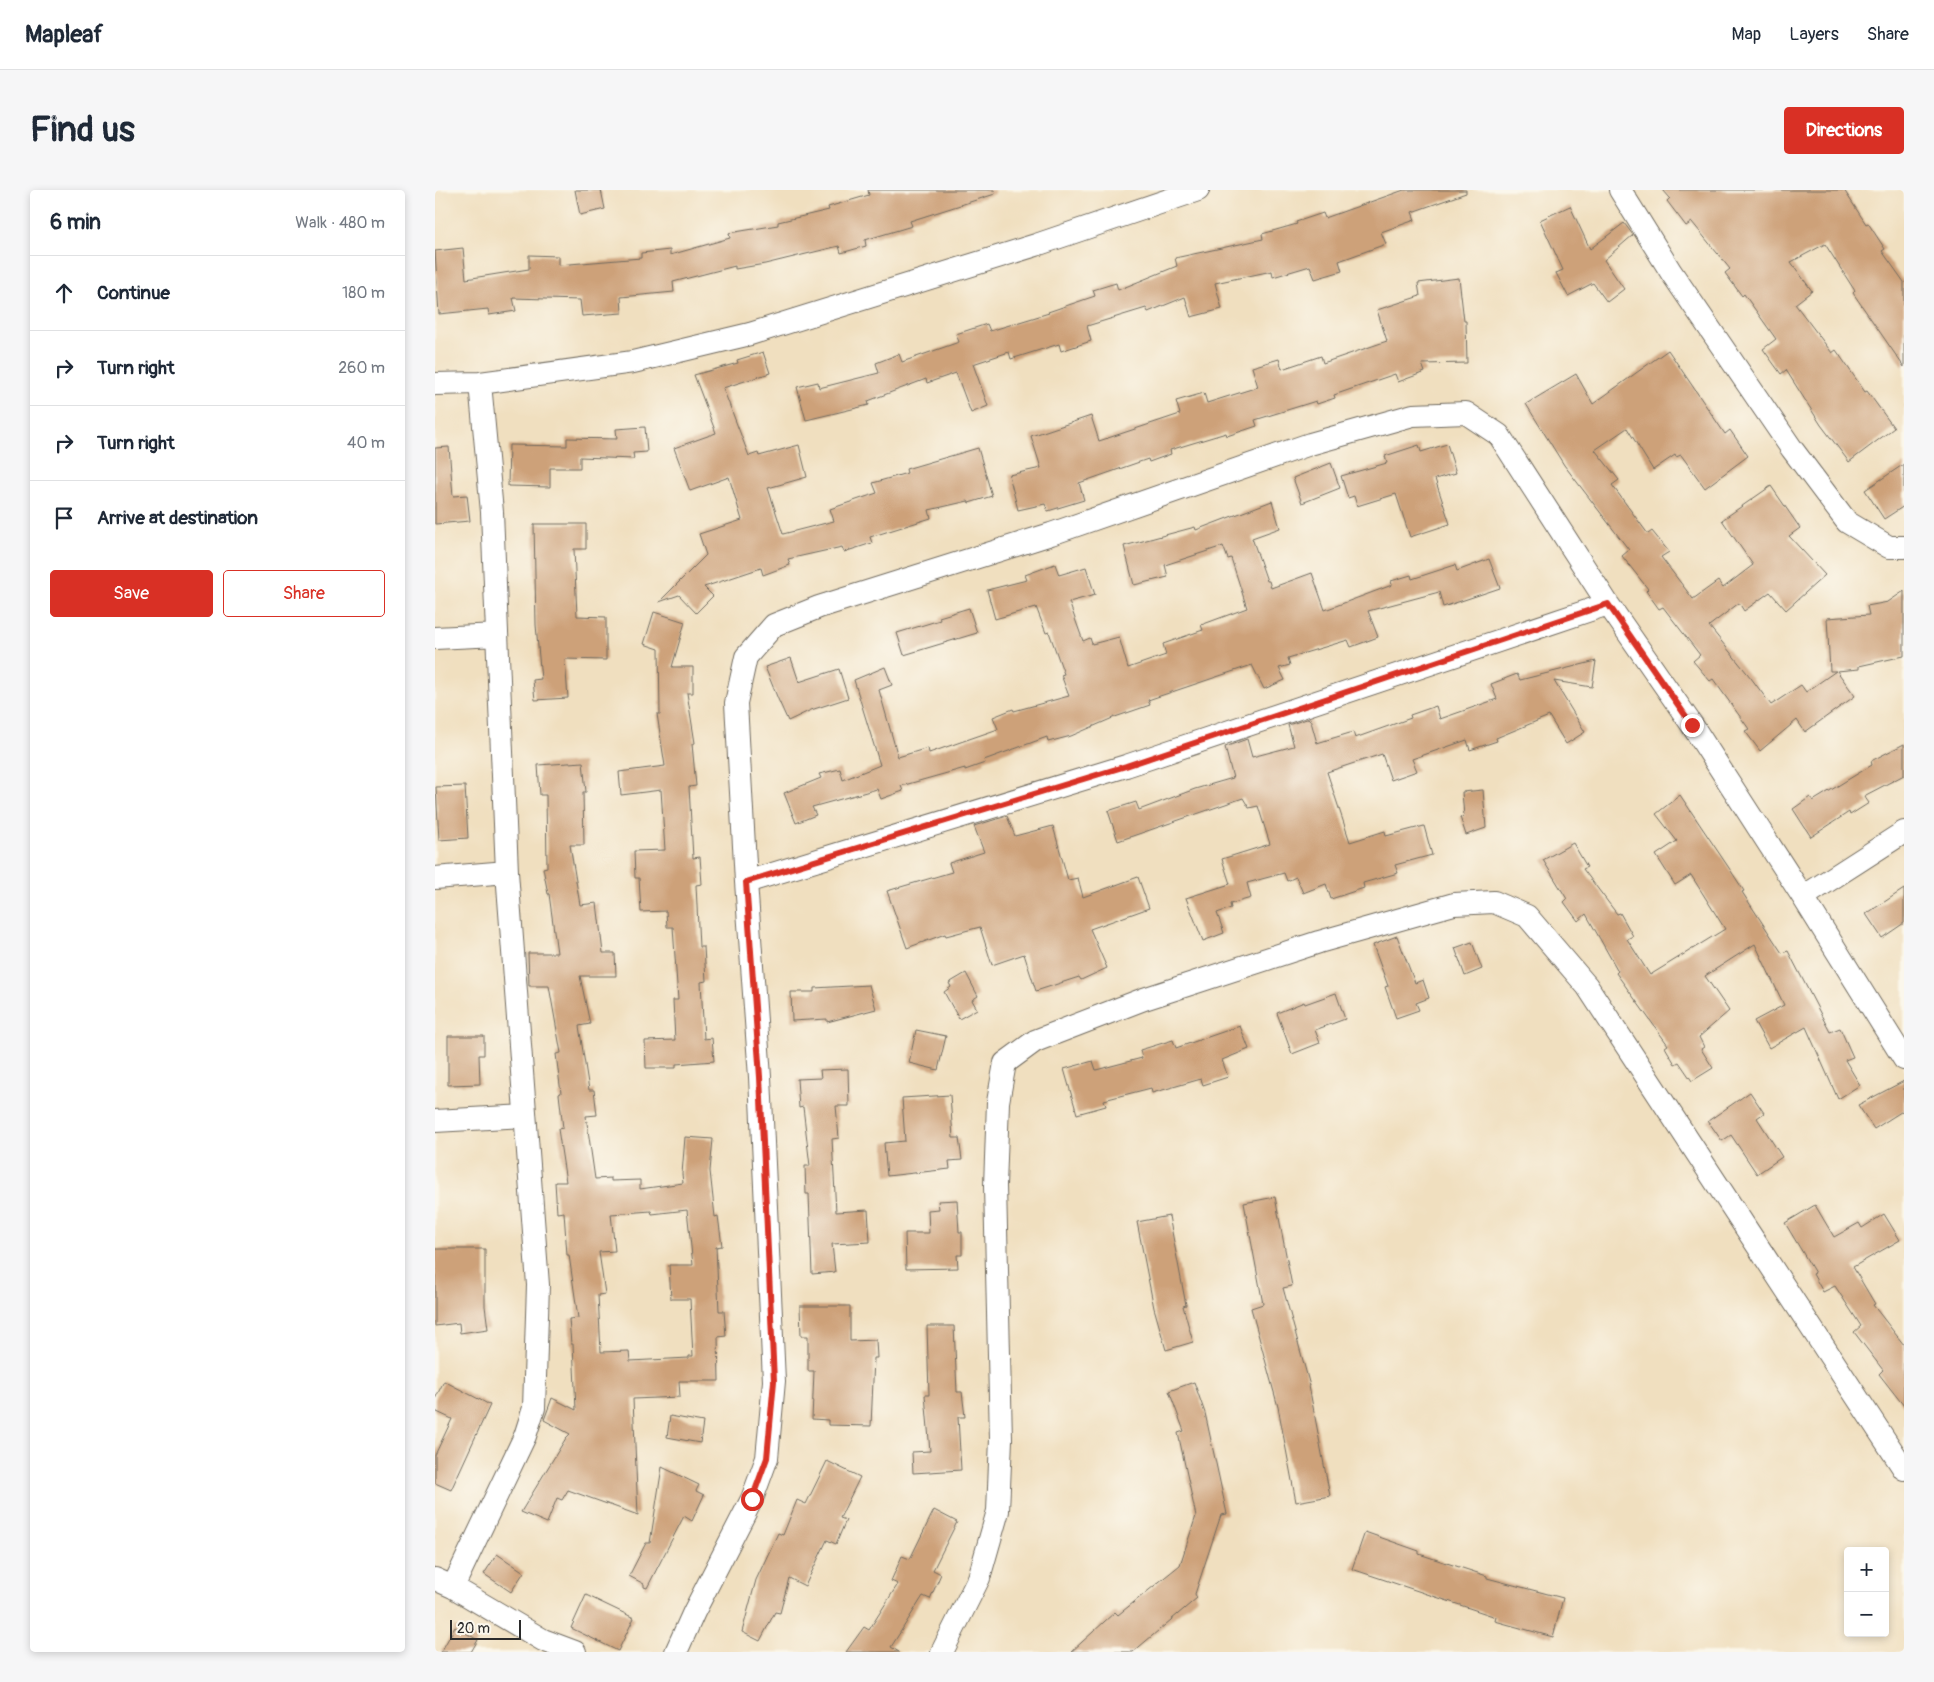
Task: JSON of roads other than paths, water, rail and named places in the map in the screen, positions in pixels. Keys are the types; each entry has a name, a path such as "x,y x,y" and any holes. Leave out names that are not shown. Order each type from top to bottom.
{"street":[{"path":"435,384 480,382 633,362 750,334 1037,246 1198,190"},
{"path":"1620,190 1671,272 1781,433 1847,522 1889,547 1904,547"},
{"path":"480,382 492,512 507,872 538,1285 534,1408 525,1436 444,1582 543,1640 575,1652"},
{"path":"676,1652 752,1499 767,1458 774,1381 760,1077 736,703 746,657 775,625 819,607 1051,534 1310,444 1413,415 1466,413 1499,435 1608,604 1692,725 1803,897 1904,1059"},
{"path":"746,882 1126,766 1608,604"},
{"path":"435,638 497,634"},
{"path":"1803,897 1904,832"},
{"path":"435,878 507,872"},
{"path":"942,1652 979,1578 998,1511 1001,1439 995,1186 998,1102 1005,1063 1035,1041 1144,999 1319,942 1453,904 1494,902 1527,916 1587,986 1904,1469"},
{"path":"435,1121 525,1116"}]}
